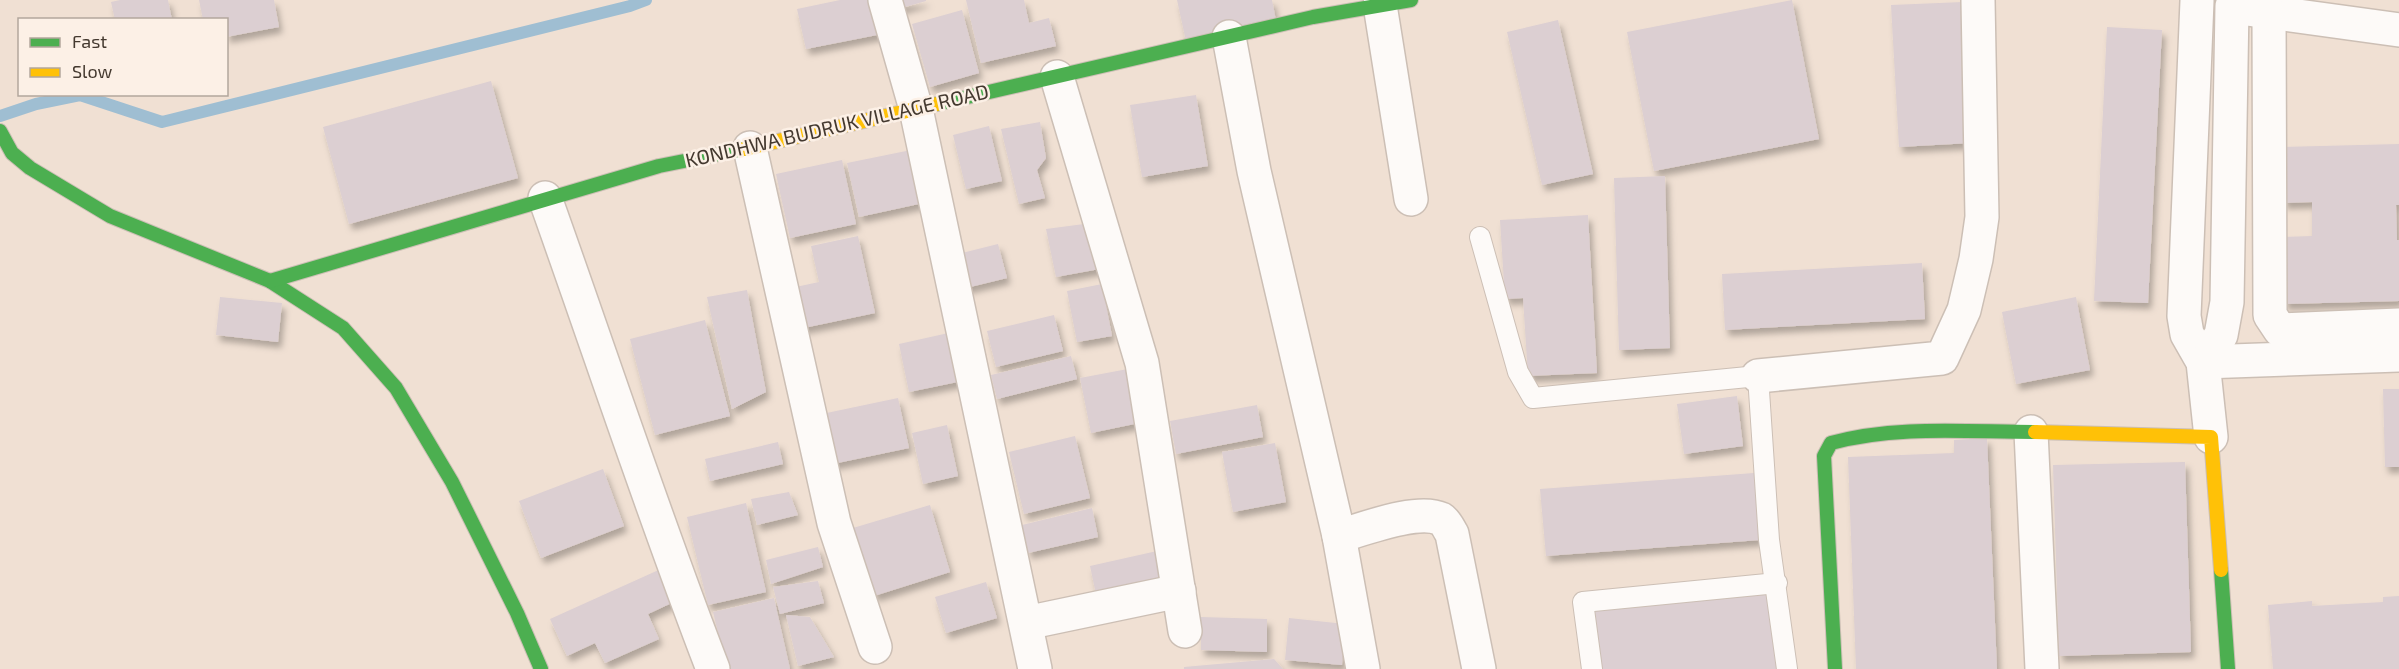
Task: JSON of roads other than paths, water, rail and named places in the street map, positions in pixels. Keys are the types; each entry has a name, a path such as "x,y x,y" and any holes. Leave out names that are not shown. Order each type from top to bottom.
{"street":[{"path":"885,0 916,109 1035,669"},
{"path":"1758,376 1942,358 1964,310 1976,259 1982,217 1978,0"},
{"path":"2228,669 2211,437 2203,362 2187,334 2184,316 2195,1 2399,30"},
{"path":"1381,3 1411,199"},
{"name":"KONDHWA BUDRUK VILLAGE ROAD","path":"270,280 659,166 750,148 1229,37 1340,6 1381,3"},
{"path":"2203,362 2221,335 2227,302 2232,6"},
{"path":"2269,12 2270,315 2280,330 2399,325"},
{"path":"1229,37 1254,171 1339,536 1363,669"},
{"path":"1057,77 1142,363 1185,631"},
{"path":"0,131 12,153 30,168 110,216 270,280 343,328 396,388 452,482 517,613 541,669"},
{"path":"750,148 834,523 875,647"},
{"path":"545,198 632,441 664,544 713,669"},
{"path":"2203,362 2399,355"},
{"path":"1834,669 1824,456 1831,443 1846,438 1896,433 2062,430 2211,437"},
{"path":"2031,432 2042,669"},
{"path":"1339,536 1428,515 1444,520 1452,534 1479,669"},
{"path":"1026,623 1179,591"}],"lane":[{"path":"1480,237 1502,324 1518,372 1533,398 1758,376 1769,540 1777,583 1787,669"},
{"path":"1593,669 1583,602 1777,583"}],"waterway":[{"path":"83,96 162,122 630,6 646,0"},
{"path":"0,116 36,104 75,96"}]}
